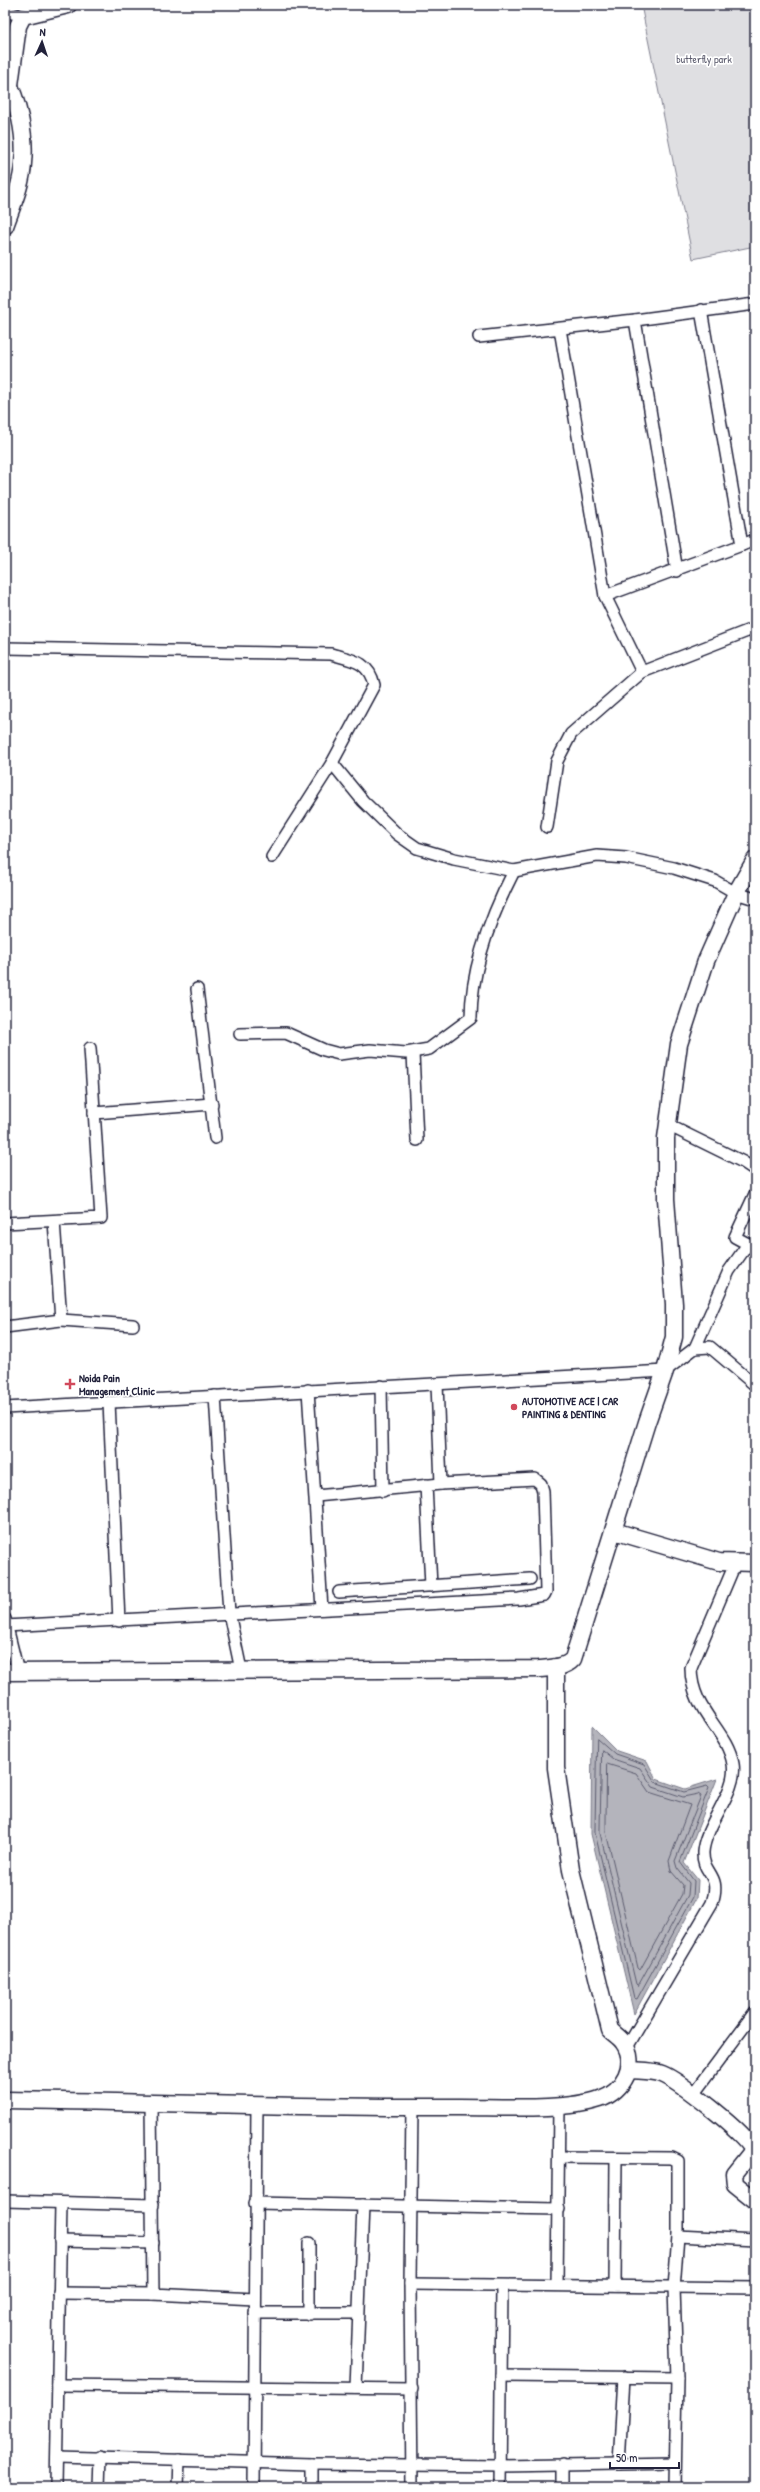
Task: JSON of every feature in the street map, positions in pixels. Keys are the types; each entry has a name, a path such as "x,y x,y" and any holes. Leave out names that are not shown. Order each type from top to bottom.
{"street":[{"path":"5,11 23,16 68,5"},
{"path":"5,226 15,200 24,163 22,128 8,80 18,26 23,16"},
{"path":"479,337 560,329 755,304"},
{"path":"702,310 742,545"},
{"path":"635,320 677,571"},
{"path":"560,329 605,596 642,672"},
{"path":"605,596 677,571 755,540"},
{"path":"547,827 557,761 571,734 642,672 755,628"},
{"path":"5,648 331,654 358,662 372,673 374,686 332,763 272,857"},
{"path":"332,763 363,801 397,834 417,848 454,859 514,871 597,856 626,858 674,868 715,881 736,893 755,899"},
{"path":"5,1619 12,1672 539,1669 556,1667 570,1663 576,1654 665,1371 674,1337 666,1200 668,1125 674,1072 686,1018 706,961 736,893 755,860"},
{"path":"240,1034 286,1033 324,1050 339,1054 370,1050 413,1053 429,1049 471,1018 471,995 481,955 496,906 514,871"},
{"path":"197,988 215,1138"},
{"path":"5,1223 101,1218 90,1048"},
{"path":"413,1053 417,1140"},
{"path":"94,1113 212,1104"},
{"path":"668,1125 743,1162 755,1170"},
{"path":"5,1408 665,1371 695,1348 729,1271 752,1246 735,1237 755,1194"},
{"path":"54,1221 61,1320"},
{"path":"5,1327 61,1320 133,1325"},
{"path":"695,1348 710,1347 755,1385"},
{"path":"437,1384 441,1484"},
{"path":"381,1386 383,1491"},
{"path":"308,1390 316,1496 322,1609"},
{"path":"215,1396 229,1614 241,1670"},
{"path":"109,1402 119,1621"},
{"path":"5,1626 536,1598 544,1595 546,1591 541,1484 535,1479 528,1478 426,1485 383,1491 316,1496"},
{"path":"426,1485 432,1586 435,1603"},
{"path":"614,1530 659,1546 719,1562 735,1564 755,1563"},
{"path":"626,2049 712,1903 716,1890 714,1878 705,1865 703,1852 707,1836 734,1776 733,1763 728,1750 696,1697 691,1684 691,1668 735,1564"},
{"path":"339,1592 530,1579"},
{"path":"5,2100 412,2107 559,2106 588,2102 606,2096 619,2088 629,2070 629,2058 623,2042 610,2030 571,1870 556,1768 556,1667"},
{"path":"693,2095 755,2012"},
{"path":"629,2070 652,2071 664,2074 693,2095 741,2133 750,2142 750,2154 734,2174 735,2184 755,2200"},
{"path":"151,2102 153,2294"},
{"path":"254,2487 257,2104"},
{"path":"557,2286 560,2157 559,2106"},
{"path":"412,2107 410,2284 412,2487"},
{"path":"560,2157 672,2158 678,2161 678,2236 674,2288 677,2378 674,2487"},
{"path":"615,2286 616,2158"},
{"path":"5,2201 153,2205"},
{"path":"56,2487 61,2203"},
{"path":"256,2203 559,2208"},
{"path":"356,2388 363,2205"},
{"path":"678,2236 755,2240"},
{"path":"60,2241 153,2243"},
{"path":"309,2243 309,2314"},
{"path":"410,2284 502,2287 615,2286 755,2288"},
{"path":"500,2487 502,2287"},
{"path":"59,2293 153,2294 255,2299"},
{"path":"255,2313 358,2313"},
{"path":"501,2376 677,2378"},
{"path":"619,2464 624,2377"},
{"path":"58,2385 412,2388"},
{"path":"57,2457 312,2464 500,2466 675,2463"},
{"path":"100,2457 100,2487"},
{"path":"178,2460 178,2487"},
{"path":"312,2464 312,2487"},
{"path":"562,2464 562,2487"}],"green space":[{"name":"butterfly park","path":"641,5 755,5 755,246 693,259"}],"water":[{"path":"592,1726 617,1751 647,1761 656,1779 685,1789 717,1779 684,1863 698,1880 697,1898 634,2014 591,1834"}],"place":[{"name":"Noida Pain Management Clinic","path":"70,1384"},
{"name":"AUTOMOTIVE ACE | CAR PAINTING & DENTING","path":"514,1407"}]}
